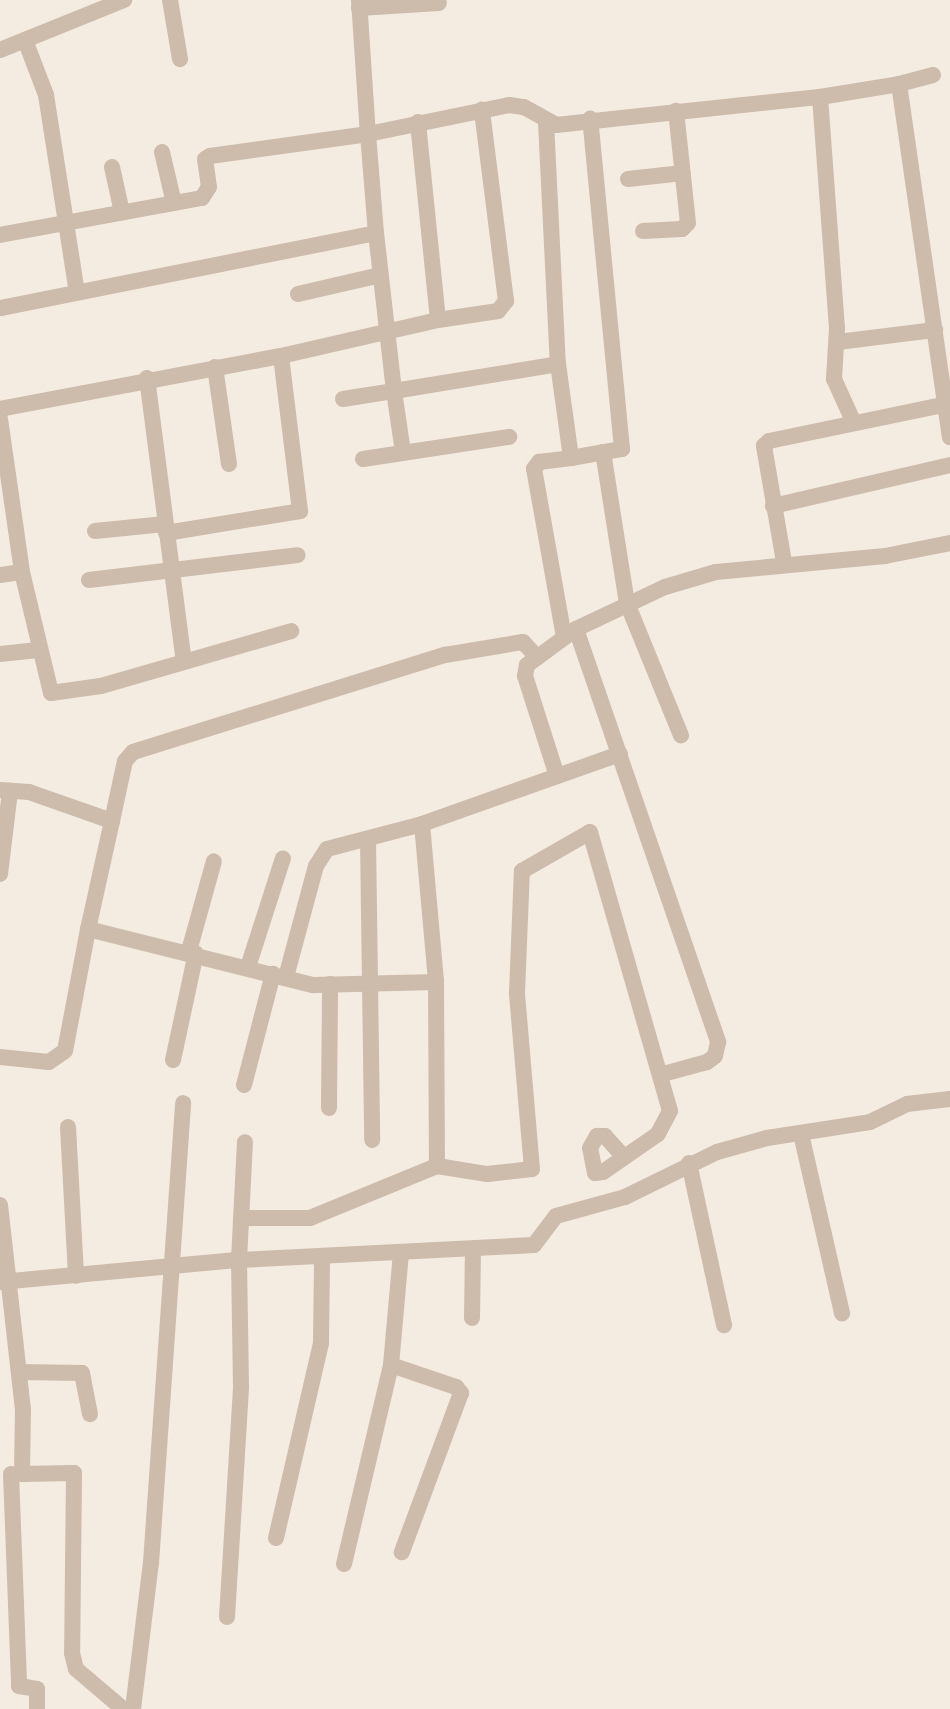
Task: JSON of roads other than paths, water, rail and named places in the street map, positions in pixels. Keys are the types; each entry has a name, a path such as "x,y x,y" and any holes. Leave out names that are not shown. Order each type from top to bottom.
{"street":[{"path":"0,50 124,0"},
{"path":"170,0 180,59"},
{"path":"402,452 380,275 359,4 439,3"},
{"path":"25,40 46,96 77,293"},
{"path":"0,235 174,203 208,194 203,165 211,156 368,134 482,110 524,107 546,122 556,125 590,119 820,97 899,84 933,75"},
{"path":"899,84 935,330 943,405 950,437"},
{"path":"820,97 838,342 834,379 854,424"},
{"path":"0,409 147,378 281,356 438,320 505,308 482,110"},
{"path":"643,231 687,227 676,111"},
{"path":"590,119 622,449 539,463 534,469 570,633 620,754 719,1042 715,1056 707,1062 663,1074"},
{"path":"418,122 438,320"},
{"path":"546,122 558,364 571,458"},
{"path":"162,152 174,203"},
{"path":"113,167 122,212"},
{"path":"628,178 683,173"},
{"path":"0,308 376,233"},
{"path":"298,294 380,275"},
{"path":"838,342 935,330"},
{"path":"95,531 165,529 300,511 281,356"},
{"path":"343,399 558,364"},
{"path":"215,368 229,464"},
{"path":"147,378 169,571 184,662"},
{"path":"784,562 764,446 769,441 943,405"},
{"path":"0,419 6,495 47,688 57,695 291,631"},
{"path":"363,459 509,437"},
{"path":"603,452 627,603 681,735"},
{"path":"773,506 950,465"},
{"path":"557,776 525,676 527,666 570,633 627,603 716,572 784,562 886,556 950,543"},
{"path":"89,580 298,555"},
{"path":"0,575 22,572"},
{"path":"0,1057 49,1062 65,1051 88,929 125,761 132,752 445,655 523,642 537,657"},
{"path":"0,654 38,650"},
{"path":"244,1085 320,856 422,824 620,754"},
{"path":"1,864 5,790 29,792 112,821"},
{"path":"422,824 436,982 437,1166"},
{"path":"241,1218 310,1218 437,1166 487,1174 532,1170 517,993 522,871 590,832 663,1074 670,1111 658,1134 623,1156"},
{"path":"368,839 372,1140"},
{"path":"248,967 284,858"},
{"path":"173,1060 192,952 214,861"},
{"path":"88,929 192,952 279,976 330,984 436,982"},
{"path":"329,1108 330,984"},
{"path":"3,1282 239,1260 401,1254 534,1245 556,1216 634,1193 688,1163 767,1138 870,1122 907,1104 950,1099"},
{"path":"133,1709 151,1563 183,1103"},
{"path":"68,1127 76,1276"},
{"path":"801,1134 842,1313"},
{"path":"228,1617 241,1387 239,1260 245,1142"},
{"path":"688,1163 724,1325"},
{"path":"0,1205 3,1282 19,1371 11,1474 19,1686 37,1689 37,1709"},
{"path":"472,1318 473,1250"},
{"path":"344,1564 391,1365 401,1254"},
{"path":"276,1538 321,1343 322,1258"},
{"path":"391,1365 456,1387 461,1393 402,1552"},
{"path":"19,1371 82,1373 90,1414"},
{"path":"11,1474 74,1473 72,1653 76,1670 123,1709"}]}
